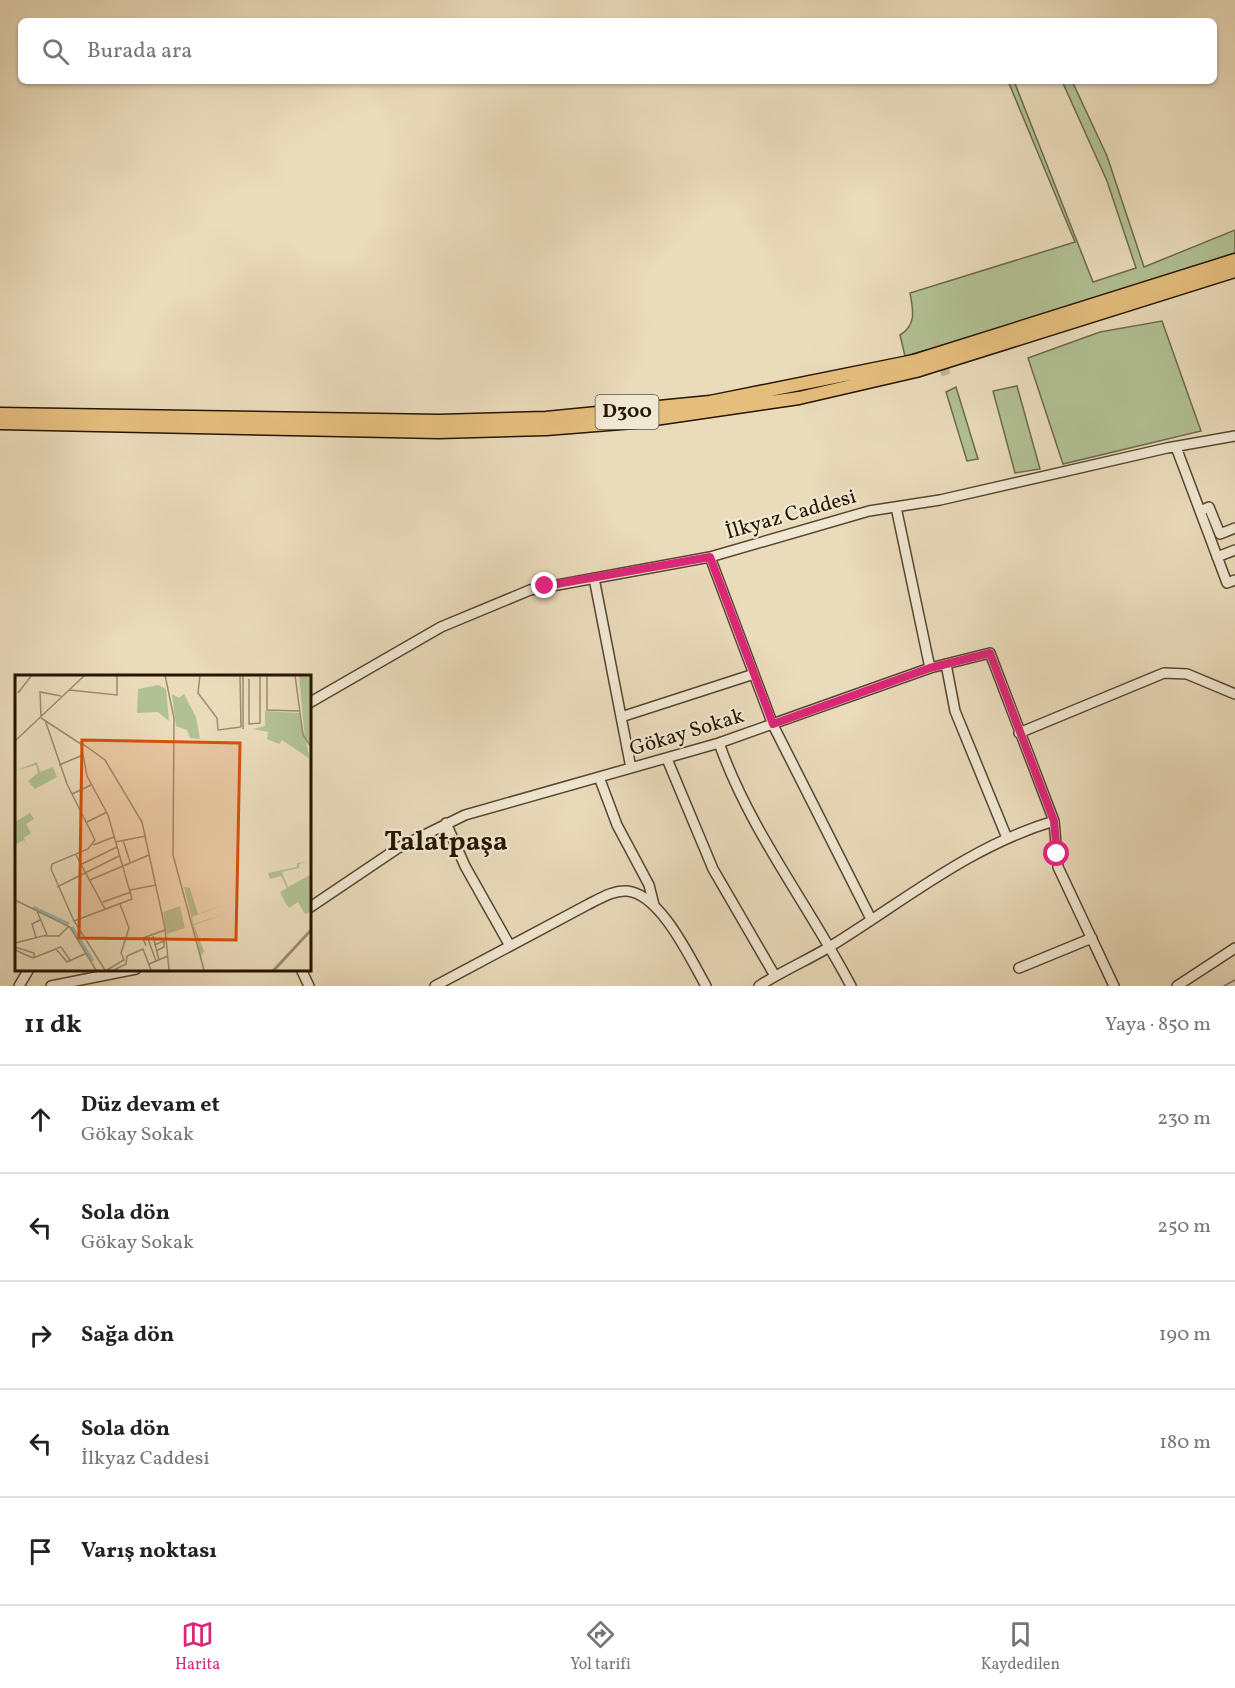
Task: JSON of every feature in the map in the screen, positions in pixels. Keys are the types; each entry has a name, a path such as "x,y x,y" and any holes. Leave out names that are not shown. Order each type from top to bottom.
{"highway":[{"name":"D300","path":"0,414 439,421 546,418 710,402 914,361 1235,260"},
{"name":"D300","path":"0,423 439,432 546,429 634,422 799,398 916,371 1235,271"}],"street":[{"name":"İlkyaz Caddesi","path":"310,702 427,635 472,613 530,591 710,557 827,522 1235,436"},
{"path":"1176,447 1227,583 1235,580"},
{"path":"896,507 930,668"},
{"path":"1200,511 1209,507 1220,534 1235,528"},
{"path":"1217,557 1235,550"},
{"path":"710,557 773,724 871,919"},
{"path":"594,578 631,768"},
{"name":"Gökay Sokak","path":"310,907 398,848 446,823 494,806 719,743 930,668 990,653 1054,821 1058,867 1114,986"},
{"path":"946,664 955,711 1007,838"},
{"path":"1019,733 1164,673 1187,674 1235,694"},
{"path":"621,717 754,674"},
{"path":"719,743 739,794 760,834 830,947 851,986"},
{"path":"667,759 713,869 775,976"},
{"path":"598,777 617,825 650,885 654,905"},
{"path":"759,986 830,947 974,854 1007,838 1054,821"},
{"path":"446,823 465,866 510,946"},
{"path":"435,986 617,892 636,893 654,905 678,938 706,986"},
{"path":"1019,968 1092,938"},
{"path":"1182,984 1235,948"},
{"path":"19,986 28,971"},
{"path":"51,986 92,982 129,971"},
{"path":"302,971 309,986"}],"green space":[{"path":"1009,84 1015,84 1093,282 1136,268 1107,181 1063,84 1073,84 1107,156 1144,267 1235,230 1235,253 999,330 905,356 900,335 911,322 913,311 910,293 1075,242"},
{"path":"1162,321 1201,431 1063,464 1028,358 1100,332"},
{"path":"1017,386 1040,469 1015,473 993,391"},
{"path":"956,387 978,459 967,461 946,392"}],"waterway":[{"path":"1224,986 1235,980"}],"tunnel":[{"path":"935,341 946,375"}],"district":[{"name":"Talatpaşa","path":"446,843"}],"route":[{"path":"545,586 710,557 773,724 930,668 990,653 1054,821 1057,854"}]}
